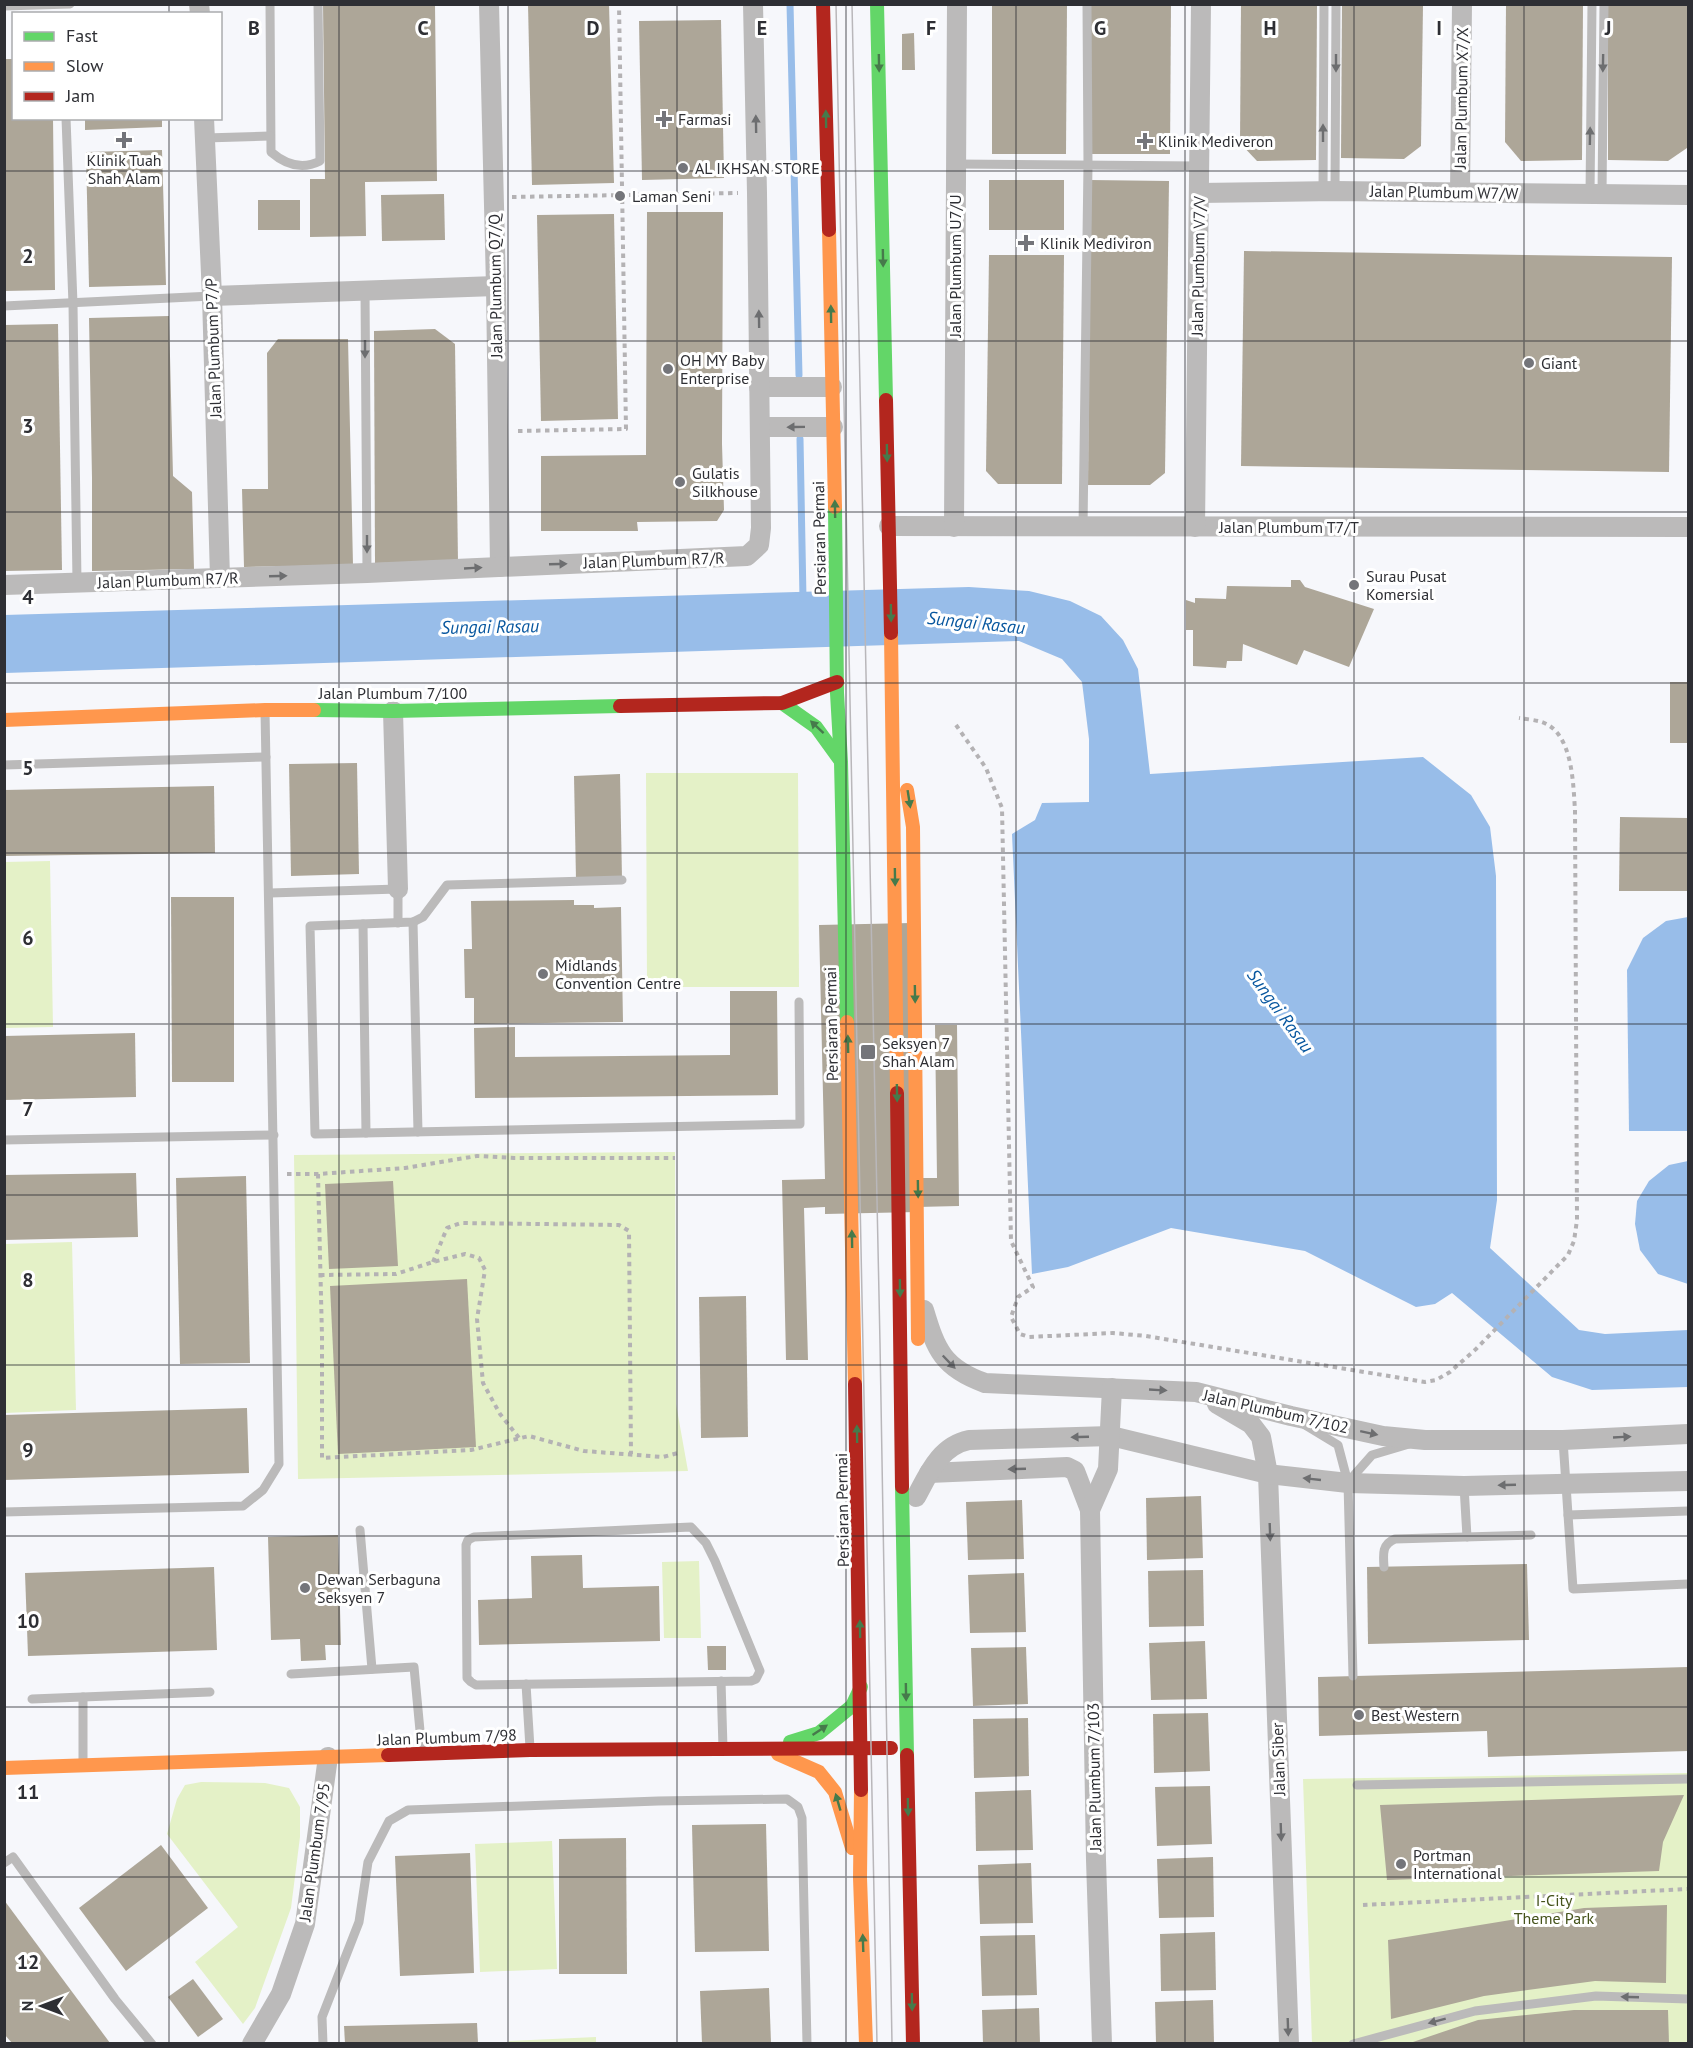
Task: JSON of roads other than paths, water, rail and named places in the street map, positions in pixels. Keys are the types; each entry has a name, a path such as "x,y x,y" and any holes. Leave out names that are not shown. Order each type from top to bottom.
{"main road":[{"name":"Persiaran Permai","path":"824,4 837,568 837,677 858,1482 861,1687 860,1878 866,2043"},
{"path":"877,4 909,1497 904,1592 913,2043"},
{"path":"782,703 837,677"},
{"path":"893,700 913,827 918,1347"},
{"path":"782,703 824,733 841,762"},
{"name":"Jalan Plumbum 7/100","path":"4,720 266,710 393,711 782,703"},
{"path":"890,1582 909,1497"},
{"path":"766,1749 819,1733 852,1706 861,1687"},
{"name":"Jalan Plumbum 7/98","path":"4,1768 530,1750 891,1748"},
{"path":"766,1749 819,1772 836,1792 860,1878"},
{"path":"896,1907 898,1917 911,1943"}],"street":[{"name":"Jalan Plumbum Q7/Q","path":"489,4 500,567"},
{"name":"Jalan Plumbum R7/R","path":"4,585 367,573 747,556 759,545 761,528 753,4"},
{"name":"Jalan Plumbum U7/U","path":"954,527 957,4"},
{"name":"Jalan Plumbum V7/V","path":"1195,527 1201,4"},
{"name":"Jalan Plumbum X7/X","path":"1460,192 1462,4"},
{"name":"Jalan Plumbum P7/P","path":"205,128 220,578"},
{"name":"Jalan Plumbum W7/W","path":"1199,193 1329,191 1689,195"},
{"path":"212,297 496,286"},
{"path":"759,387 832,387"},
{"path":"760,427 833,427"},
{"name":"Jalan Plumbum T7/T","path":"889,526 1689,527"},
{"path":"393,711 398,889"},
{"name":"Jalan Plumbum 7/102","path":"919,1290 931,1334 940,1353 954,1369 985,1383 1196,1392 1383,1436 1425,1440 1563,1440 1689,1434"},
{"path":"1090,1510 1108,1469 1112,1388"},
{"name":"Jalan Siber","path":"1196,1392 1251,1424 1261,1437 1268,1474 1289,2043"},
{"path":"909,1497 923,1468 957,1443 969,1440 1111,1436 1268,1474 1348,1483 1464,1486 1689,1481"},
{"path":"923,1468 1067,1467 1075,1471 1090,1510"},
{"name":"Jalan Plumbum 7/103","path":"1090,1510 1095,1848 1102,2043"},
{"name":"Jalan Plumbum 7/95","path":"252,2043 281,1994 305,1923 328,1757"}],"lane":[{"path":"4,6 70,4"},
{"path":"270,4 272,152 292,166 312,165 320,161 318,4"},
{"path":"1083,527 1088,165 1087,4"},
{"path":"1324,4 1329,191"},
{"path":"1329,191 1336,4"},
{"path":"1592,4 1596,195"},
{"path":"1596,195 1604,4"},
{"path":"66,120 73,304 77,582"},
{"path":"205,128 270,136"},
{"path":"956,164 1199,166"},
{"path":"365,290 367,573"},
{"path":"4,306 212,297"},
{"path":"4,1512 243,1506 263,1490 279,1464 266,710"},
{"path":"4,765 266,758"},
{"path":"622,880 447,885 423,917 413,922 310,926 315,1134 800,1124 799,1002"},
{"path":"270,892 398,889 398,923"},
{"path":"413,922 418,1132"},
{"path":"363,924 366,1133"},
{"path":"4,1140 274,1135"},
{"path":"1291,1416 1338,1445 1348,1483 1353,1676"},
{"path":"1348,1483 1372,1455 1425,1440"},
{"path":"1563,1440 1573,1589 1689,1584"},
{"path":"1464,1486 1467,1537"},
{"path":"1568,1515 1689,1511"},
{"path":"691,1527 706,1542 760,1671 756,1679 751,1681 721,1681 476,1685 467,1678 466,1545 468,1540 474,1537 691,1527"},
{"path":"360,1530 372,1669"},
{"path":"1384,1567 1383,1550 1388,1542 1395,1539 1531,1535"},
{"path":"291,1674 414,1667 422,1754"},
{"path":"721,1681 723,1749"},
{"path":"526,1684 530,1750"},
{"path":"32,1699 210,1692"},
{"path":"83,1697 83,1766"},
{"path":"1358,1785 1689,1779"},
{"path":"323,2043 322,2018 358,1922 368,1862 388,1821 408,1810 788,1799 798,1807 802,1818 807,2043"},
{"path":"4,1863 13,1857 115,1999 152,2043"},
{"path":"1353,2043 1475,2011 1596,1996 1689,1999"}],"water":[{"name":"Sungai Rasau","path":"969,587 1029,591 1070,601 1101,616 1123,640 1138,669 1150,774 1423,757 1471,795 1490,827 1496,876 1497,1200 1490,1248 1579,1330 1605,1334 1688,1330 1688,1387 1592,1390 1552,1377 1452,1293 1435,1304 1416,1307 1305,1251 1171,1228 1068,1267 1032,1274 1012,834 1035,820 1042,803 1089,802 1089,739 1082,682 1062,659 1019,641 5,673 4,615"},
{"path":"1688,917 1688,1131 1629,1131 1627,970 1643,938 1666,921"},
{"path":"1688,1161 1688,1284 1658,1274 1640,1250 1635,1224 1637,1201 1649,1181 1669,1165"}],"waterway":[{"path":"790,4 799,375"},
{"path":"800,439 803,598"}],"tram line":[{"path":"836,4 877,2044"},
{"path":"852,4 892,2044"}],"place":[{"name":"Farmasi","path":"664,119"},
{"name":"Klinik Tuah Shah Alam","path":"124,140"},
{"name":"Klinik Mediveron","path":"1145,141"},
{"name":"AL IKHSAN STORE","path":"683,168"},
{"name":"Laman Seni","path":"620,196"},
{"name":"Klinik Mediviron","path":"1026,243"},
{"name":"Giant","path":"1529,363"},
{"name":"OH MY Baby Enterprise","path":"668,369"},
{"name":"Gulatis Silkhouse","path":"680,482"},
{"name":"Surau Pusat Komersial","path":"1354,585"},
{"name":"Midlands Convention Centre","path":"543,974"},
{"name":"Seksyen 7 Shah Alam","path":"868,1052"},
{"name":"Dewan Serbaguna Seksyen 7","path":"305,1588"},
{"name":"Best Western","path":"1359,1715"},
{"name":"Portman International","path":"1401,1864"}],"park label":[{"name":"I-City Theme Park","path":"1554,1909"}]}
